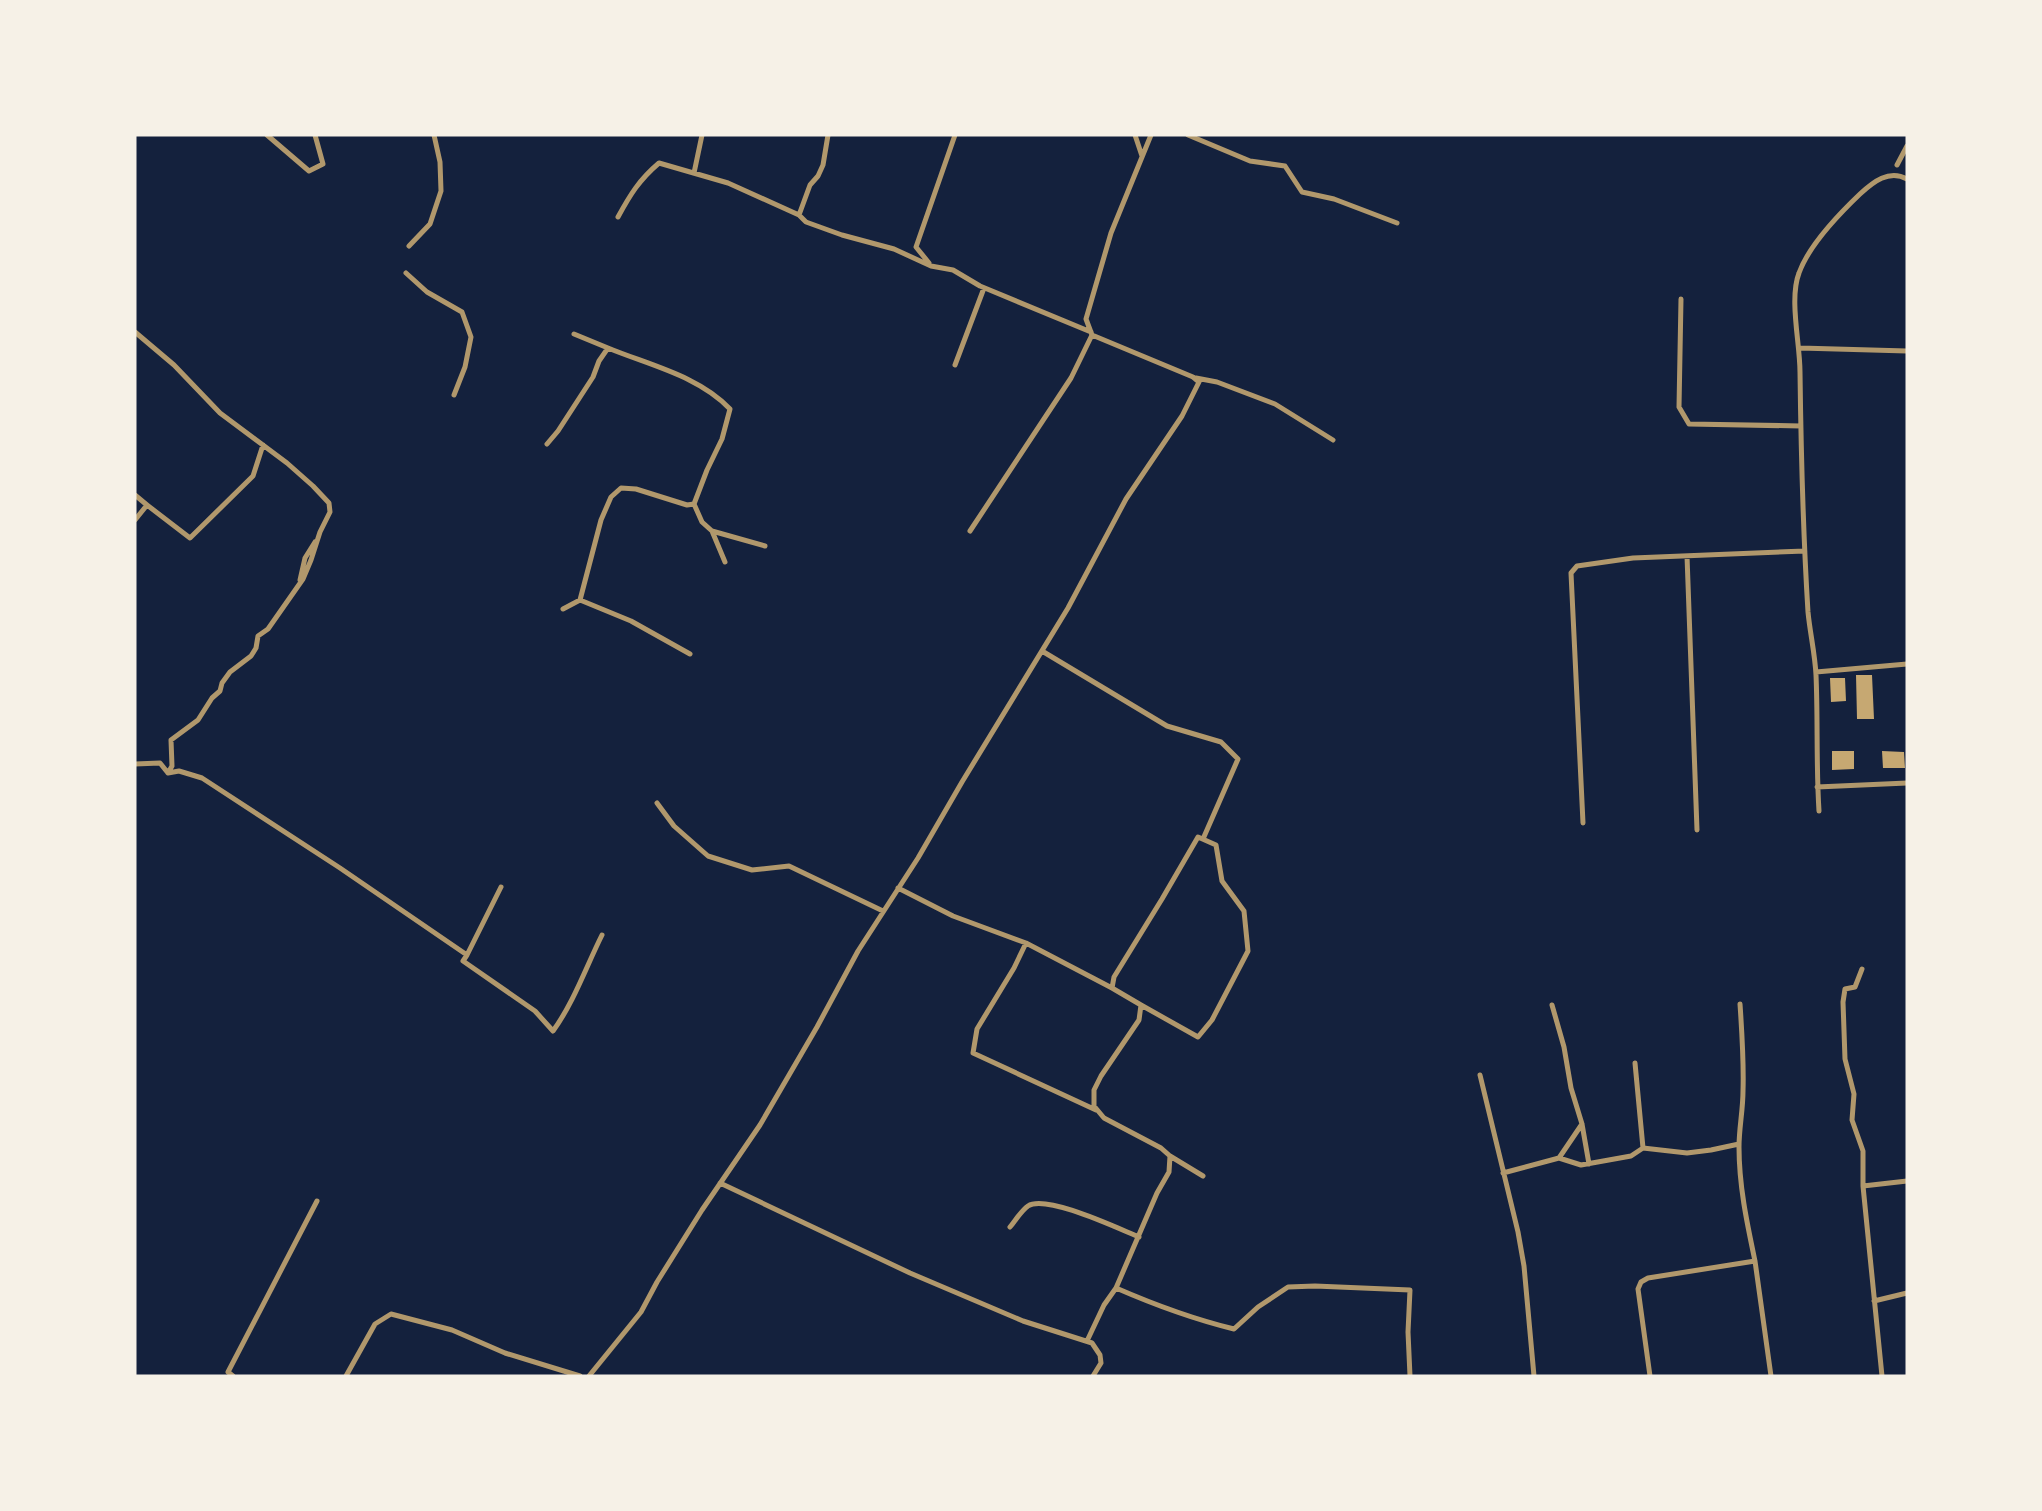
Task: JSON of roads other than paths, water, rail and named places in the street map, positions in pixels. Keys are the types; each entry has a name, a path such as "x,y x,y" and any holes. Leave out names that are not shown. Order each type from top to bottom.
{"street":[{"path":"267,135 309,171 323,164 315,135"},
{"path":"409,246 430,224 441,191 440,162 434,135"},
{"path":"694,173 702,135"},
{"path":"799,215 810,185 818,176 823,165 828,135"},
{"path":"931,266 916,247 955,135"},
{"path":"1135,135 1142,157"},
{"path":"970,531 1071,378 1092,333 1086,319 1111,233 1150,135"},
{"path":"1188,135 1250,161 1285,166 1302,192 1334,199 1397,223"},
{"path":"1897,165 1907,146"},
{"path":"618,217 632,191 659,163 728,183 799,215 806,222 842,235 894,249 931,266 953,270 984,288 1193,377 1218,382 1275,404 1333,440"},
{"path":"1819,811 1816,672 1809,616 1805,551 1800,348 1794,311 1798,274 1810,251 1845,208 1864,190 1882,177 1893,174 1907,179"},
{"path":"406,273 428,292 462,312 471,337 465,367 454,395"},
{"path":"956,365 984,288"},
{"path":"1682,299 1679,408 1689,424 1801,426"},
{"path":"135,332 174,365 220,413 305,478 329,503 330,512 299,584 268,629 258,636 256,648 251,656 230,672 222,683 220,691 212,698 198,720 171,740 172,766 168,773"},
{"path":"574,334 645,363 670,370 719,398 730,409 722,439 706,470 694,504 702,522 712,531 725,562"},
{"path":"547,444 593,377 599,361 608,348"},
{"path":"1800,348 1907,351"},
{"path":"589,1376 641,1312 657,1282 765,1115 817,1027 858,951 918,858 1068,608 1126,499 1182,416 1199,382 1193,377"},
{"path":"135,495 190,538 253,476 263,445"},
{"path":"563,609 580,600 601,520 611,496 621,488 636,489 687,505 694,504"},
{"path":"135,520 147,505"},
{"path":"712,531 765,546"},
{"path":"1583,823 1570,573 1577,566 1633,558 1805,551"},
{"path":"1687,556 1697,830"},
{"path":"580,600 631,621 690,654"},
{"path":"1042,651 1167,726 1221,742 1238,759 1203,839"},
{"path":"1816,672 1907,664"},
{"path":"135,764 160,763 168,773"},
{"path":"168,773 179,771 202,778 340,868 467,955"},
{"path":"1817,787 1907,783"},
{"path":"657,803 674,826 708,856 752,870 789,866 883,911"},
{"path":"898,888 953,916 1026,943 1198,1037 1212,1020 1248,951 1244,911 1222,881 1216,845 1198,837 1114,977 1112,988"},
{"path":"501,887 462,961 535,1011 553,1031 567,1013 592,951 602,935"},
{"path":"1026,943 1014,968 977,1029 973,1053 1098,1111"},
{"path":"1862,969 1856,987 1845,989 1843,1002 1845,1059 1854,1094 1852,1120 1863,1151 1863,1186 1882,1376"},
{"path":"1740,1004 1743,1091 1739,1144 1743,1205 1755,1261 1771,1376"},
{"path":"1142,1005 1139,1020 1094,1090 1094,1106 1104,1118 1133,1131 1203,1176"},
{"path":"1552,1005 1564,1047 1571,1088 1582,1124 1589,1164"},
{"path":"1635,1063 1643,1148"},
{"path":"1480,1075 1524,1266 1534,1376"},
{"path":"1559,1158 1582,1124"},
{"path":"1503,1173 1559,1158 1581,1165 1631,1156 1643,1148 1687,1153 1739,1144"},
{"path":"1087,1341 1104,1305 1116,1288 1139,1237 1168,1172 1170,1156"},
{"path":"1863,1186 1907,1181"},
{"path":"720,1183 920,1277 1023,1321 1092,1343 1100,1355 1101,1363 1093,1376"},
{"path":"233,1376 228,1372 317,1201"},
{"path":"1010,1227 1029,1205 1043,1203 1083,1214 1139,1237"},
{"path":"1650,1376 1638,1289 1641,1282 1648,1278 1755,1261"},
{"path":"1116,1288 1196,1320 1234,1329 1258,1307 1288,1287 1410,1290 1408,1332 1410,1376"},
{"path":"1874,1301 1907,1293"},
{"path":"346,1376 375,1324 391,1314 452,1330 505,1353 580,1376"}]}
